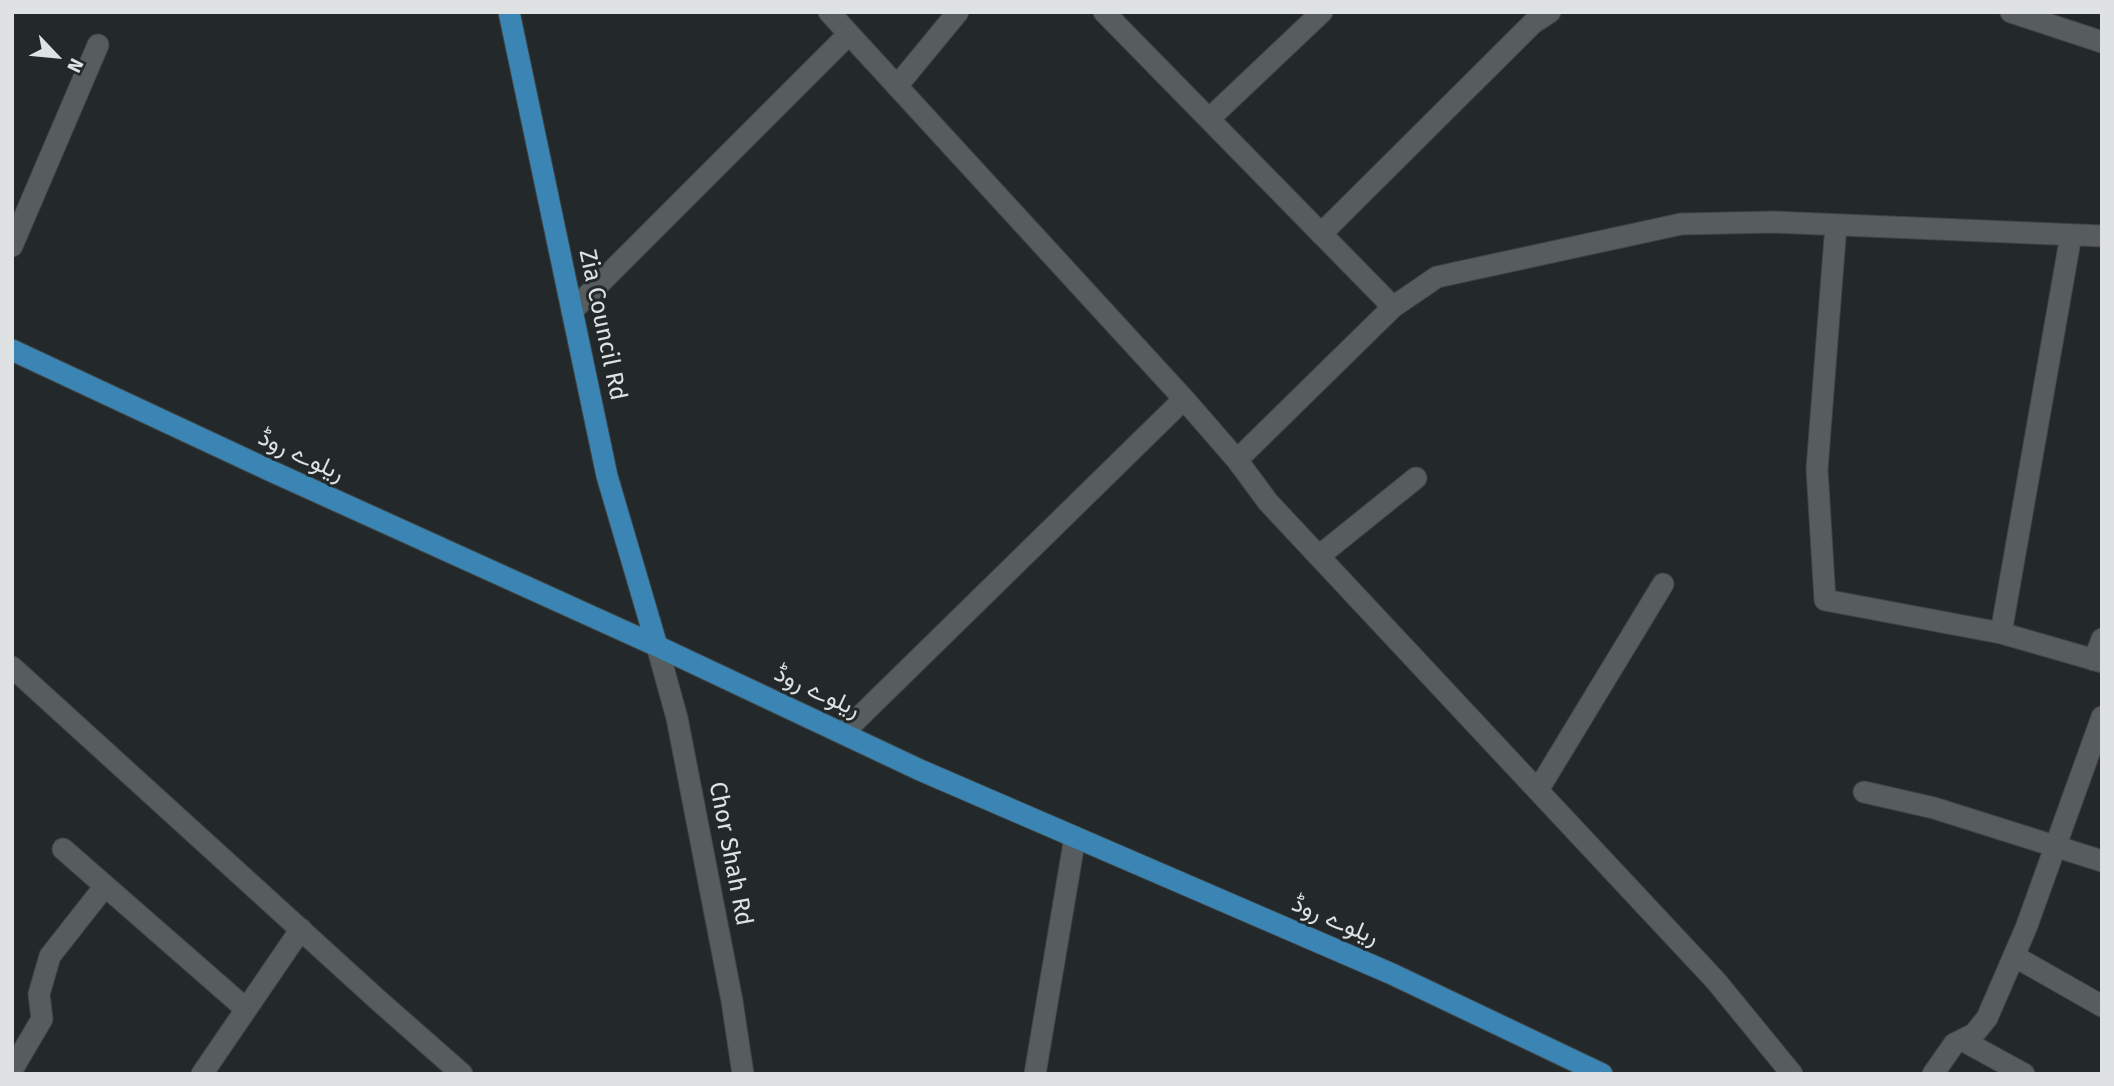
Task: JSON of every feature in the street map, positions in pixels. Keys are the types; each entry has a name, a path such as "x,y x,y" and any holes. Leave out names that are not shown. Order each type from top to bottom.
{"main road":[{"name":"Zia Council Rd","path":"509,12 607,476 657,646"},
{"name":"ریلوے روڈ","path":"12,350 657,646 920,770 1392,974 1602,1074"}],"street":[{"path":"830,12 1184,400 1237,460 1268,502 1716,981 1793,1074"},
{"path":"897,86 958,12"},
{"path":"1104,12 1393,307"},
{"path":"1209,120 1322,12"},
{"path":"1321,234 1524,32 1550,12"},
{"path":"2011,12 2102,42"},
{"path":"572,311 849,34"},
{"path":"12,246 98,45"},
{"path":"1237,460 1393,307 1437,277 1681,224 1773,222 2102,236"},
{"path":"1836,225 1817,469 1825,600 2001,633 2098,661 2102,639"},
{"path":"2001,633 2071,235"},
{"path":"843,733 1184,400"},
{"path":"1319,556 1416,478"},
{"path":"1538,790 1663,584"},
{"name":"Chor Shah Rd","path":"657,646 677,718 732,1001 743,1074"},
{"path":"12,667 462,1074"},
{"path":"1933,1074 1954,1044 1974,1034 1986,1018 2026,928 2102,717"},
{"path":"1864,792 1934,808 2102,861"},
{"path":"1035,1074 1075,837"},
{"path":"63,849 246,1009"},
{"path":"12,1070 42,1019 39,994 50,956 105,886"},
{"path":"202,1074 300,929"},
{"path":"2014,956 2102,1006"},
{"path":"1962,1040 2024,1074"}]}
